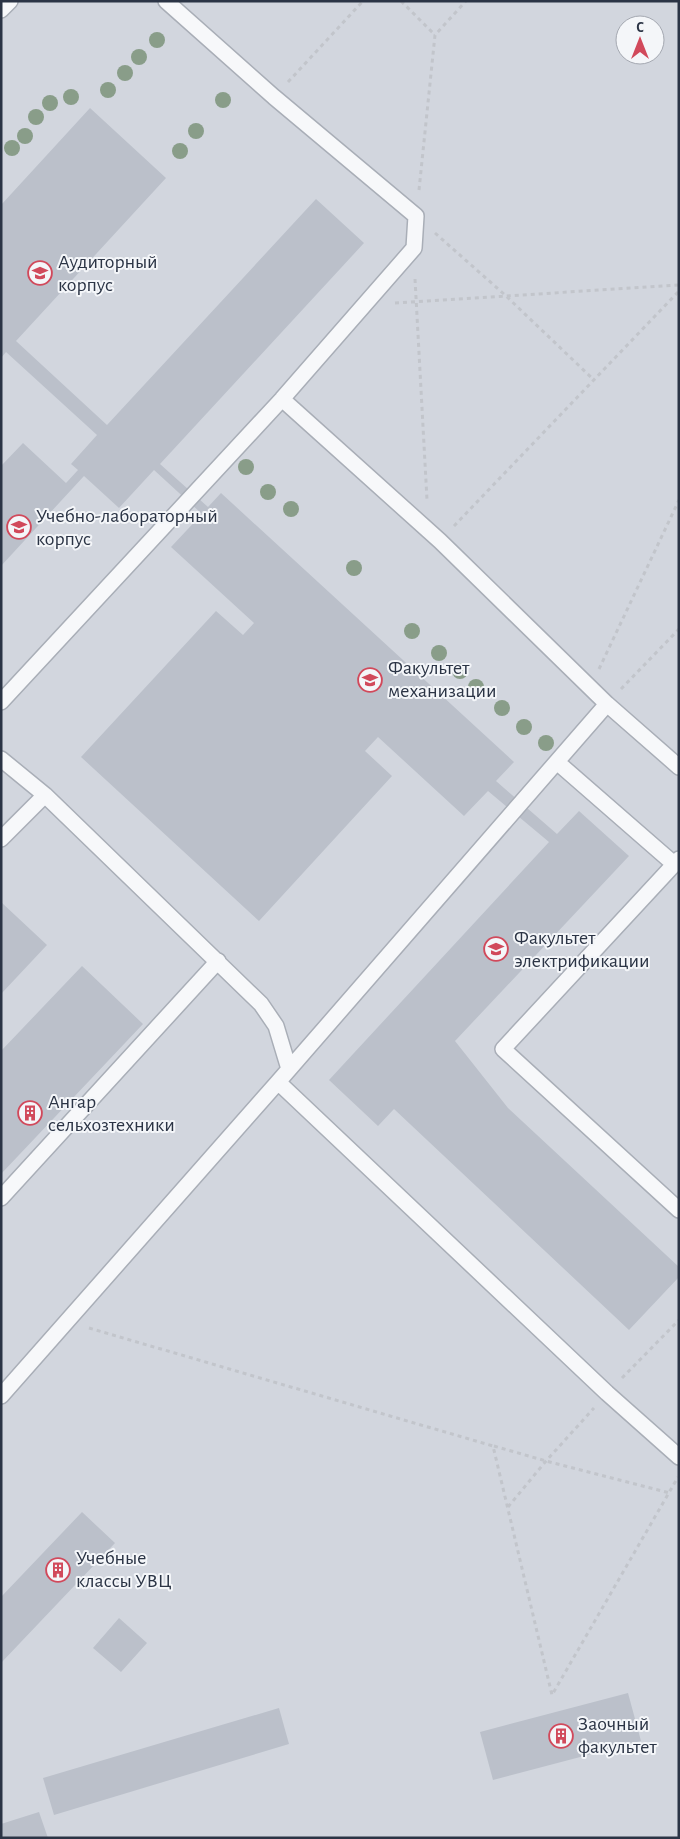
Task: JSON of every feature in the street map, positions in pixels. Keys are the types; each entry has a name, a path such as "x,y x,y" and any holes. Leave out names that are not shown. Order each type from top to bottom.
{"lane":[{"path":"1,10 10,1"},
{"path":"1,702 282,399 414,248 416,216 274,97 166,1"},
{"path":"282,399 434,536 607,704 679,767"},
{"path":"3,1390 67,1322 607,704"},
{"path":"1,759 45,795 261,1004 276,1026 289,1069"},
{"path":"557,762 676,861 504,1049 679,1210"},
{"path":"1,839 45,795"},
{"path":"1,1198 218,961"},
{"path":"278,1082 607,1393 679,1457"}],"path":[{"path":"274,97 363,1"},
{"path":"401,1 435,35"},
{"path":"466,1 435,35 416,216 505,295 594,380"},
{"path":"414,248 416,300 434,536"},
{"path":"362,307 416,300 679,285"},
{"path":"434,536 594,380 679,291"},
{"path":"590,687 679,500"},
{"path":"607,704 679,629"},
{"path":"508,1508 546,1461 607,1393 679,1320"},
{"path":"67,1322 493,1446 670,1493"},
{"path":"493,1446 552,1695 679,1477"}],"shaded area":[{"path":"1,1 679,1 679,1838 1,1838"}],"building":[{"path":"90,108 166,178 16,341 107,425 316,199 364,243 160,464 208,507 221,493 514,762 496,781 557,834 579,811 629,856 455,1041 508,1108 679,1267 679,1277 629,1330 394,1109 378,1126 329,1080 549,842 488,791 464,816 378,737 365,751 392,776 259,921 81,757 216,611 243,635 254,623 171,547 202,514 154,470 119,508 84,476 1,566 1,466 23,443 66,483 78,470 71,464 97,435 6,352 1,358 1,205"},
{"path":"1,902 47,945 1,994"},
{"name":"Ангар сельхозтехники","path":"82,966 143,1024 1,1174 1,1051"},
{"name":"Учебные классы УВЦ","path":"82,1512 115,1543 1,1663 1,1597"},
{"path":"119,1618 147,1643 121,1672 93,1648"},
{"name":"Заочный факультет","path":"628,1693 641,1741 493,1780 480,1732"},
{"path":"279,1708 289,1744 54,1815 43,1778"},
{"path":"39,1812 48,1838 1,1838 1,1824"}],"place":[{"name":"Аудиторный корпус","path":"40,273"},
{"name":"Учебно-лабораторный корпус","path":"19,527"},
{"name":"Факультет механизации","path":"370,680"},
{"name":"Факультет электрификации","path":"496,949"},
{"name":"Ангар сельхозтехники","path":"30,1113"},
{"name":"Учебные классы УВЦ","path":"58,1570"},
{"name":"Заочный факультет","path":"561,1736"}]}
